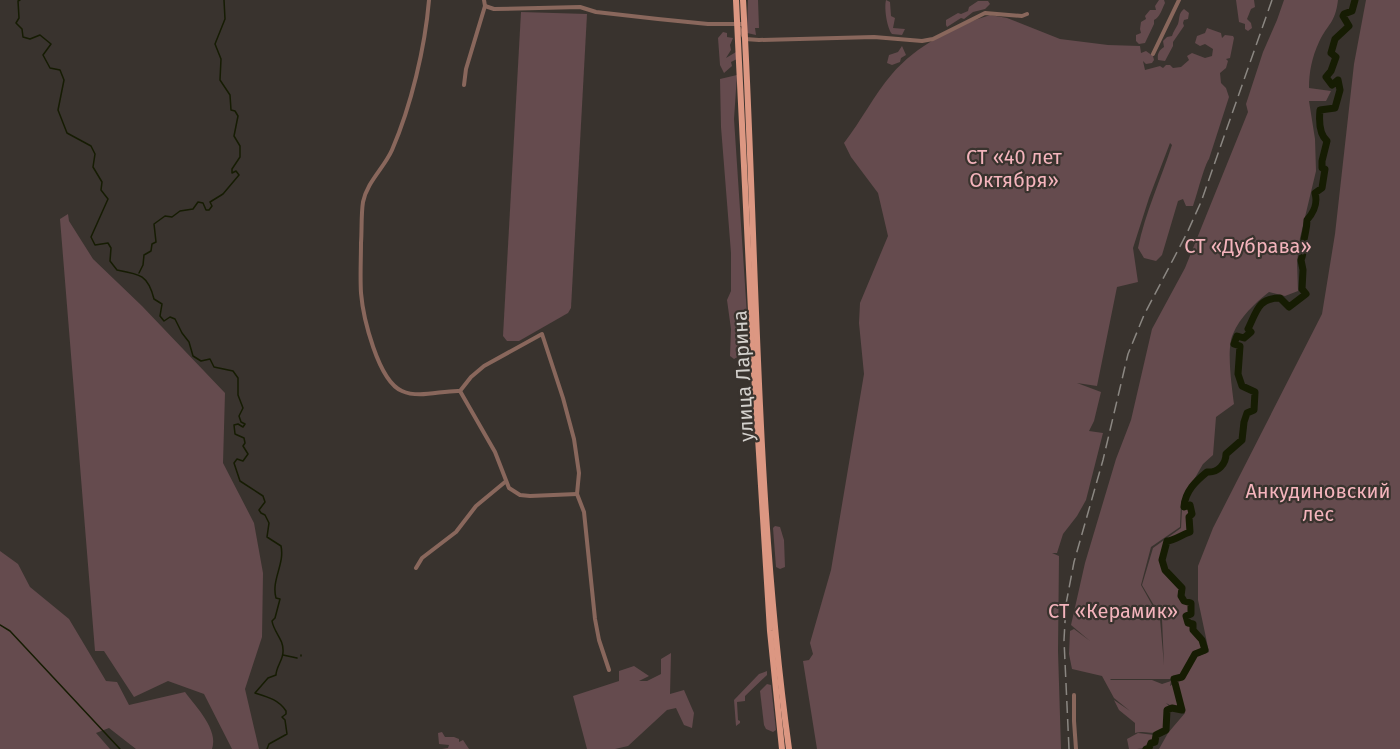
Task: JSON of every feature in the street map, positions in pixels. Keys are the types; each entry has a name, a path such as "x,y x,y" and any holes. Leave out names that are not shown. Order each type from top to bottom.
{"main road":[{"name":"улица Ларина","path":"736,0 745,39 769,583"},
{"name":"улица Ларина","path":"743,0 741,24 753,358 773,631 789,749"},
{"path":"773,631 782,749"}],"street":[{"path":"429,0 416,77 397,139 388,159 366,192 362,210 361,293 373,345 385,374 396,388 413,394 460,391"},
{"path":"464,85 469,59 485,6 484,0"},
{"path":"1153,54 1179,0"},
{"path":"485,6 505,9 580,7 597,12 636,17 708,24 741,24"},
{"path":"745,39 770,41 886,37 911,42 933,39 985,13 1027,14"},
{"path":"460,391 484,366 542,334 574,439 579,473 578,494 584,512 595,619 609,670"},
{"path":"460,391 495,452 509,488 520,495 578,494"},
{"path":"416,568 422,558 456,532 477,506 505,482"},
{"path":"1074,695 1076,749"}],"green space":[{"path":"748,0 758,0 759,28 755,28 756,35 747,33"},
{"path":"886,0 890,2 891,16 895,18 893,28 905,29 902,35 892,34 890,31 886,18"},
{"path":"1159,0 1164,0 1165,3 1162,10 1154,20 1145,43 1139,44 1136,41 1136,35 1141,33 1141,22 1146,19 1145,16 1150,10 1156,10 1155,6"},
{"path":"1236,0 1254,0 1255,7 1251,9 1247,19 1252,28 1248,31 1245,29 1245,24 1239,22"},
{"path":"1284,0 1338,0 1333,19 1322,36 1310,70 1309,88 1331,91 1326,101 1309,101 1315,139 1316,171 1300,238 1297,262 1298,291 1285,296 1269,292 1248,311 1236,328 1230,349 1234,404 1216,417 1213,455 1203,464 1181,502 1180,527 1151,547 1141,585 1160,619 1164,665 1162,619 1142,585 1153,548 1181,528 1182,509 1189,506 1191,514 1188,517 1189,532 1166,541 1162,559 1164,570 1182,588 1180,597 1190,604 1190,613 1186,615 1187,623 1192,625 1204,650 1194,654 1181,676 1173,679 1110,679 1152,680 1162,684 1171,681 1170,686 1184,676 1196,657 1209,652 1198,600 1198,566 1213,528 1322,314 1335,234 1354,64 1366,0 1400,0 1400,749 1159,749 1168,733 1185,713 1166,703 1170,707 1164,715 1166,725 1162,729 1155,733 1135,733 1135,723 1119,710 1114,700 1130,711 1114,698 1102,676 1072,669 1069,654 1070,631 1074,629 1090,641 1071,625 1085,563 1116,459 1131,420 1152,329 1185,268 1248,112 1246,104 1263,52"},
{"path":"978,1 988,1 990,4 985,9 973,12 947,27 946,20 958,13 968,11 969,7"},
{"path":"1184,9 1189,13 1188,19 1184,20 1184,26 1173,42 1165,61 1158,60 1159,52 1164,47 1163,41 1172,36"},
{"path":"521,12 587,14 571,308 568,313 519,341 507,341 503,336"},
{"name":"СТ «40 лет Октября»","path":"990,15 1007,18 1060,39 1140,46 1141,53 1146,51 1153,56 1154,60 1146,64 1143,61 1145,70 1160,66 1163,68 1166,65 1173,68 1181,67 1189,60 1187,56 1192,53 1205,58 1212,56 1213,49 1205,44 1200,46 1195,43 1197,36 1205,33 1207,28 1221,33 1222,38 1225,35 1233,36 1230,58 1226,59 1228,61 1226,68 1220,73 1221,83 1226,88 1229,97 1193,206 1186,206 1183,199 1178,201 1162,255 1156,261 1144,258 1138,248 1172,145 1170,143 1133,248 1138,282 1117,287 1097,386 1077,383 1101,392 1094,421 1089,431 1103,433 1086,500 1063,534 1057,553 1052,553 1059,556 1058,651 1061,749 817,749 803,661 809,660 813,654 810,643 831,570 864,374 859,323 860,303 888,236 878,193 851,157 844,143 892,74 912,55 936,38"},
{"path":"723,32 727,33 727,37 733,38 730,45 731,50 726,58 736,52 737,59 731,62 732,66 724,73 720,65 718,38"},
{"path":"902,46 906,55 901,58 900,62 892,65 887,63 889,55 898,52"},
{"path":"737,75 734,119 749,345 745,358 739,356 734,359 730,356 731,329 727,300 731,291 731,253 721,127 720,79"},
{"path":"68,214 69,221 93,259 142,306 225,393 223,463 254,523 263,573 262,637 245,689 259,749 232,749 204,694 168,681 134,697 104,651 95,651 60,219"},
{"path":"780,527 784,540 785,567 780,569 776,567 773,528"},
{"path":"0,551 18,564 30,587 69,619 106,681 117,682 129,705 185,692 209,727 212,734 212,749 136,749 109,728 96,733 110,749 0,749"},
{"path":"671,653 670,694 684,690 694,713 692,728 684,725 676,708 667,710 628,746 615,749 587,749 573,696 619,681 619,671 634,666 649,676 639,681 647,681 661,674 661,659"},
{"path":"767,671 767,675 745,696 745,701 737,702 740,723 736,726 734,700 759,674"},
{"path":"767,684 771,685 776,730 773,732 766,729 764,725 760,691"},
{"path":"442,732 445,737 454,737 459,739 459,742 463,740 469,749 442,749 448,748 449,745 439,744 438,733"},
{"path":"1138,733 1154,735 1145,747 1129,749 1127,739"}],"waterway":[{"path":"20,0 18,1 19,18 16,23 22,29 23,37 30,39 40,35 51,44 43,55 50,68 60,70 64,80 58,110 67,133 91,146 95,154 93,167 102,182 101,190 108,199 91,237 95,245 108,243 111,248 110,261 117,270 132,273 146,280 154,299 162,304 160,316 164,321 170,317 175,319 189,342 193,356 201,361 210,359 214,367 233,371 238,378 238,395 243,408 239,416 241,422 245,424 243,427 238,424 234,425 235,434 244,438 243,446 248,454 243,461 237,459 234,463 240,481 263,496 265,502 259,510 269,523 267,537 281,546 282,553 275,585 276,598 280,599 272,621 282,643 283,655 276,675 268,678 255,693 273,699 283,707 286,714 282,717 285,720 287,734 269,744 267,749"},
{"path":"139,273 144,255 151,251 152,244 156,242 154,224 165,216 172,217 180,211 193,209 198,202 203,203 206,210 209,210 212,206 210,202 223,194 239,175 236,171 232,173 240,157 240,146 234,136 238,116 235,111 231,110 230,95 220,80 221,59 215,44 225,19 224,0"},
{"path":"1146,749 1155,742 1156,735 1166,730 1167,710 1172,708 1182,710 1174,679 1182,677 1195,654 1205,650 1202,640 1193,630 1193,624 1188,623 1186,616 1191,614 1191,603 1184,601 1181,596 1182,588 1165,570 1162,560 1167,541 1190,532 1189,517 1192,514 1190,505 1184,507 1189,491 1207,472 1215,471 1223,464 1226,454 1242,440 1247,413 1254,410 1255,392 1242,386 1238,374 1240,346 1234,344 1237,336 1244,338 1251,332 1248,329 1256,311 1267,300 1280,298 1289,307 1306,294 1302,289 1303,243 1307,220 1315,208 1315,193 1322,188 1325,169 1322,168 1322,161 1327,141 1321,131 1320,110 1335,108 1340,90 1338,80 1332,85 1326,77 1336,57 1331,53 1335,39 1349,26 1343,16 1352,11 1355,0"},
{"path":"0,625 10,631 120,749"},
{"path":"283,655 297,658"}],"railway":[{"path":"1069,749 1064,640 1066,604 1074,562 1103,460 1128,354 1144,315 1201,202 1272,0"}],"park label":[{"name":"СТ «Дубрава»","path":"1248,246"},
{"name":"Анкудиновский лес","path":"1318,502"},
{"name":"СТ «Керамик»","path":"1113,611"}]}
